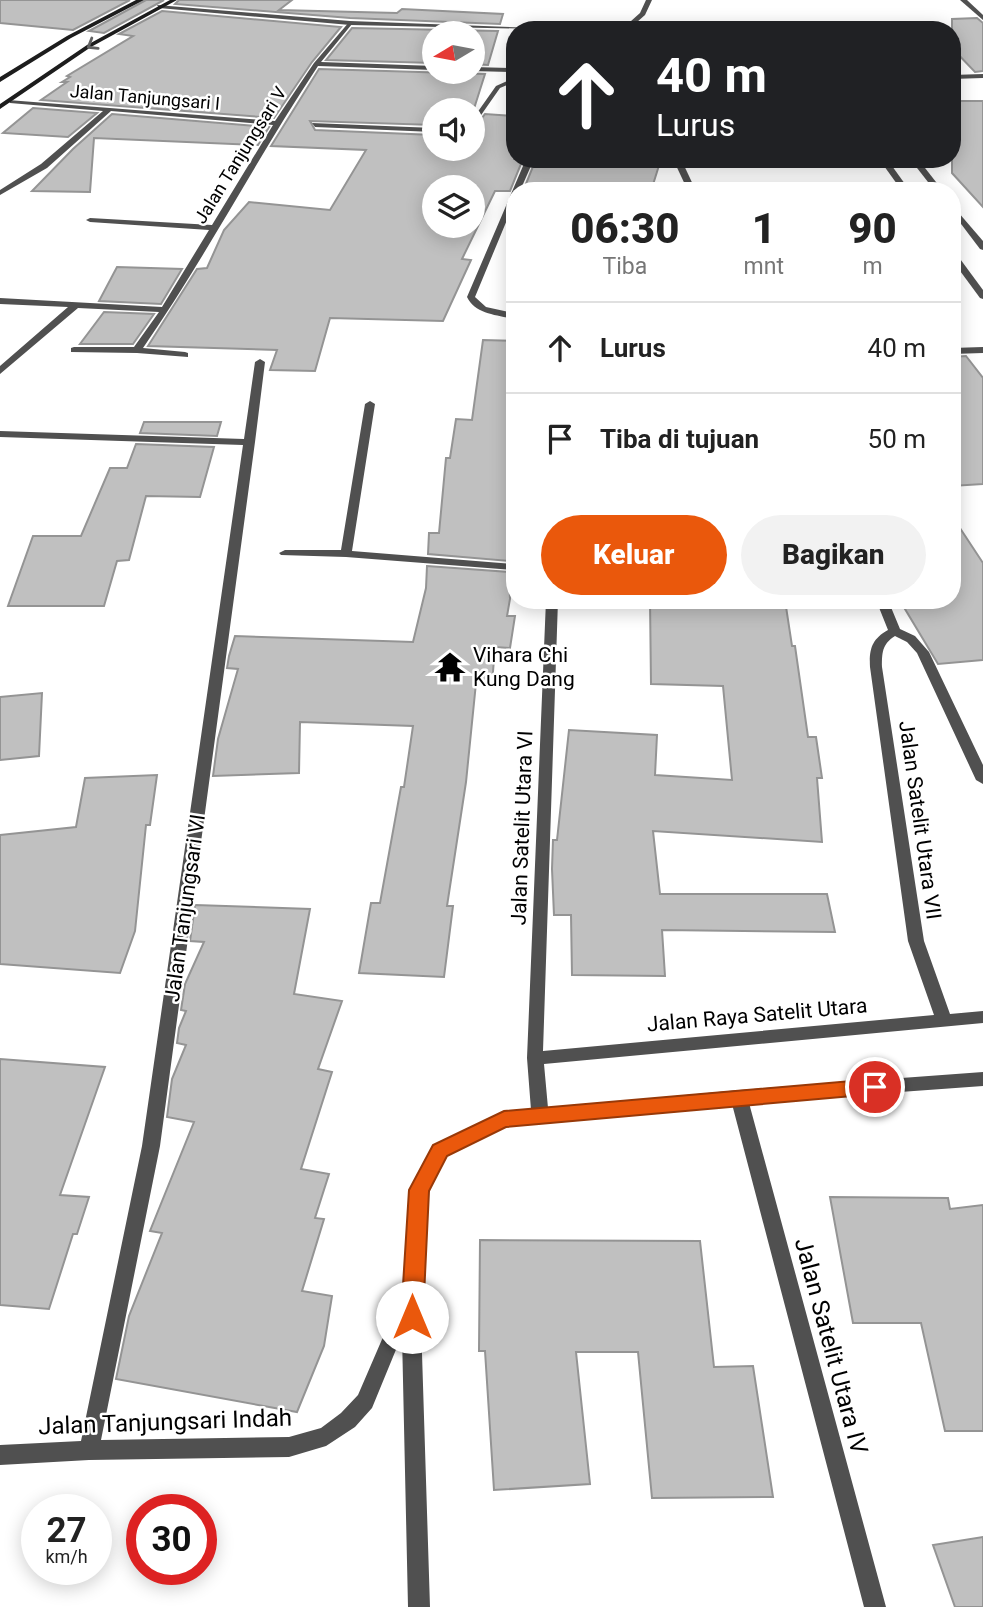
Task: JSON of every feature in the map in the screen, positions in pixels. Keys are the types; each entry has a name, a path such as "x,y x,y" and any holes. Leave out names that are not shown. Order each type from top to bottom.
{"main road":[{"path":"0,107 80,52 174,0"},
{"path":"0,80 69,37 124,8 137,2 159,6"},
{"path":"124,8 151,11"}],"street":[{"path":"635,21 643,14 649,0"},
{"path":"963,0 983,18"},
{"path":"159,6 348,25 506,28"},
{"path":"151,11 348,25 506,32"},
{"name":"Jalan Tanjungsari V","path":"137,350 165,310 277,123 316,64 348,25"},
{"path":"316,64 422,68"},
{"path":"485,69 506,70"},
{"path":"961,77 983,76"},
{"path":"961,84 983,83"},
{"path":"485,106 498,87 506,84"},
{"name":"Jalan Tanjungsari I","path":"10,100 277,123"},
{"path":"0,193 44,166 108,110"},
{"path":"315,125 422,129"},
{"path":"681,168 687,181"},
{"path":"921,168 932,182"},
{"path":"506,214 471,297 474,303 483,309 506,314"},
{"path":"961,219 983,247"},
{"path":"90,220 214,228"},
{"path":"961,266 983,296"},
{"path":"0,301 165,310"},
{"path":"0,371 76,305"},
{"path":"74,351 137,350 185,355"},
{"path":"961,351 983,350"},
{"name":"Jalan Tanjungsari VI","path":"89,1450 151,1146 260,362"},
{"path":"346,554 370,404"},
{"path":"0,434 250,442"},
{"path":"285,553 346,554 506,566"},
{"name":"Jalan Satelit Utara VI","path":"540,1115 535,1058 552,609"},
{"path":"886,609 895,632 911,639 923,652 983,780"},
{"name":"Jalan Satelit Utara VII","path":"895,632 881,638 876,645 876,667 916,941 944,1020"},
{"name":"Jalan Raya Satelit Utara","path":"535,1058 983,1017"},
{"path":"419,1607 411,1290 419,1190 440,1150 504,1119 739,1097 983,1079"},
{"name":"Jalan Satelit Utara IV","path":"739,1097 876,1607"},
{"name":"Jalan Tanjungsari Indah","path":"0,1455 89,1450 289,1447 326,1436 348,1420 365,1401 411,1290"}],"building":[{"path":"0,0 130,0 73,30 0,23"},
{"path":"146,0 164,0 104,33 89,31"},
{"path":"179,0 292,0 279,10 397,13 402,9 503,14 500,24 485,23 485,21 350,18 175,4"},
{"path":"162,11 341,27 312,62 274,118 41,100 67,82 62,82 70,77 67,76 133,36 119,34"},
{"path":"977,18 983,23 983,71 975,72 961,57 961,21 952,19"},
{"path":"352,28 422,29 422,63 326,60"},
{"path":"485,31 498,31 488,65 485,65"},
{"path":"319,69 422,72 422,84 482,84 477,98 422,98 422,125 310,121 315,130 422,134 422,161 485,161 485,114 506,115 506,168 519,168 514,182 506,182 506,191 495,191 485,212 485,175 422,175 422,238 472,238 462,259 471,260 443,321 330,318 315,371 270,370 277,350 148,346 197,269 207,268 224,230 249,202 330,210 366,150 271,146"},
{"path":"961,101 983,101 983,207 952,173 952,168 961,168"},
{"path":"33,108 97,113 68,137 3,133"},
{"path":"112,114 269,127 258,145 94,138 90,192 32,191"},
{"path":"532,168 658,168 654,182 527,182"},
{"path":"117,267 182,269 161,304 99,301"},
{"path":"104,312 154,314 133,344 80,344"},
{"path":"483,340 506,341 506,561 428,554 429,533 439,533 446,458 450,458 456,419 472,420"},
{"path":"961,356 966,356 983,378 983,484 961,485"},
{"path":"144,422 221,422 217,436 140,433"},
{"path":"136,444 214,447 200,497 146,496 129,560 117,561 104,606 8,606 33,536 81,536 110,468 127,468"},
{"path":"961,530 983,563 983,660 938,664 905,609 961,609"},
{"path":"427,566 506,572 507,616 515,616 510,648 495,647 492,684 476,683 466,782 447,906 453,906 444,977 359,973 371,903 380,903 401,787 404,787 413,726 300,722 299,773 213,776 218,739 238,669 227,668 229,656 235,636 413,642 426,588"},
{"path":"650,609 786,609 792,646 795,646 808,737 816,737 822,778 817,778 822,842 653,831 660,894 827,894 835,932 662,930 665,976 572,975 571,915 554,915 552,869 553,840 557,840 569,730 657,735 655,775 732,780 723,686 651,684"},
{"path":"42,693 39,756 0,760 0,697"},
{"path":"157,775 150,825 146,825 135,931 120,973 0,964 0,835 76,827 85,778"},
{"path":"195,905 310,909 294,994 342,1001 318,1069 332,1072 301,1169 329,1174 315,1218 324,1219 302,1291 332,1296 324,1346 297,1412 116,1379 129,1316 162,1233 150,1231 194,1122 167,1117 172,1079 186,1045 177,1043 179,1028 186,1011 181,1010 185,984 204,942 190,941"},
{"path":"0,1059 105,1067 60,1195 89,1197 77,1234 73,1234 49,1309 0,1305"},
{"path":"830,1197 948,1198 950,1209 983,1205 983,1431 945,1431 921,1323 853,1323"},
{"path":"480,1240 700,1241 714,1367 753,1366 773,1497 652,1498 638,1352 576,1352 590,1484 494,1490 485,1351 479,1351"},
{"path":"983,1537 983,1607 955,1607 933,1545"}],"place":[{"name":"Vihara Chi Kung Dang","path":"450,667"}],"route":[{"path":"412,1317 411,1290 419,1190 440,1150 504,1119 875,1087"}]}
